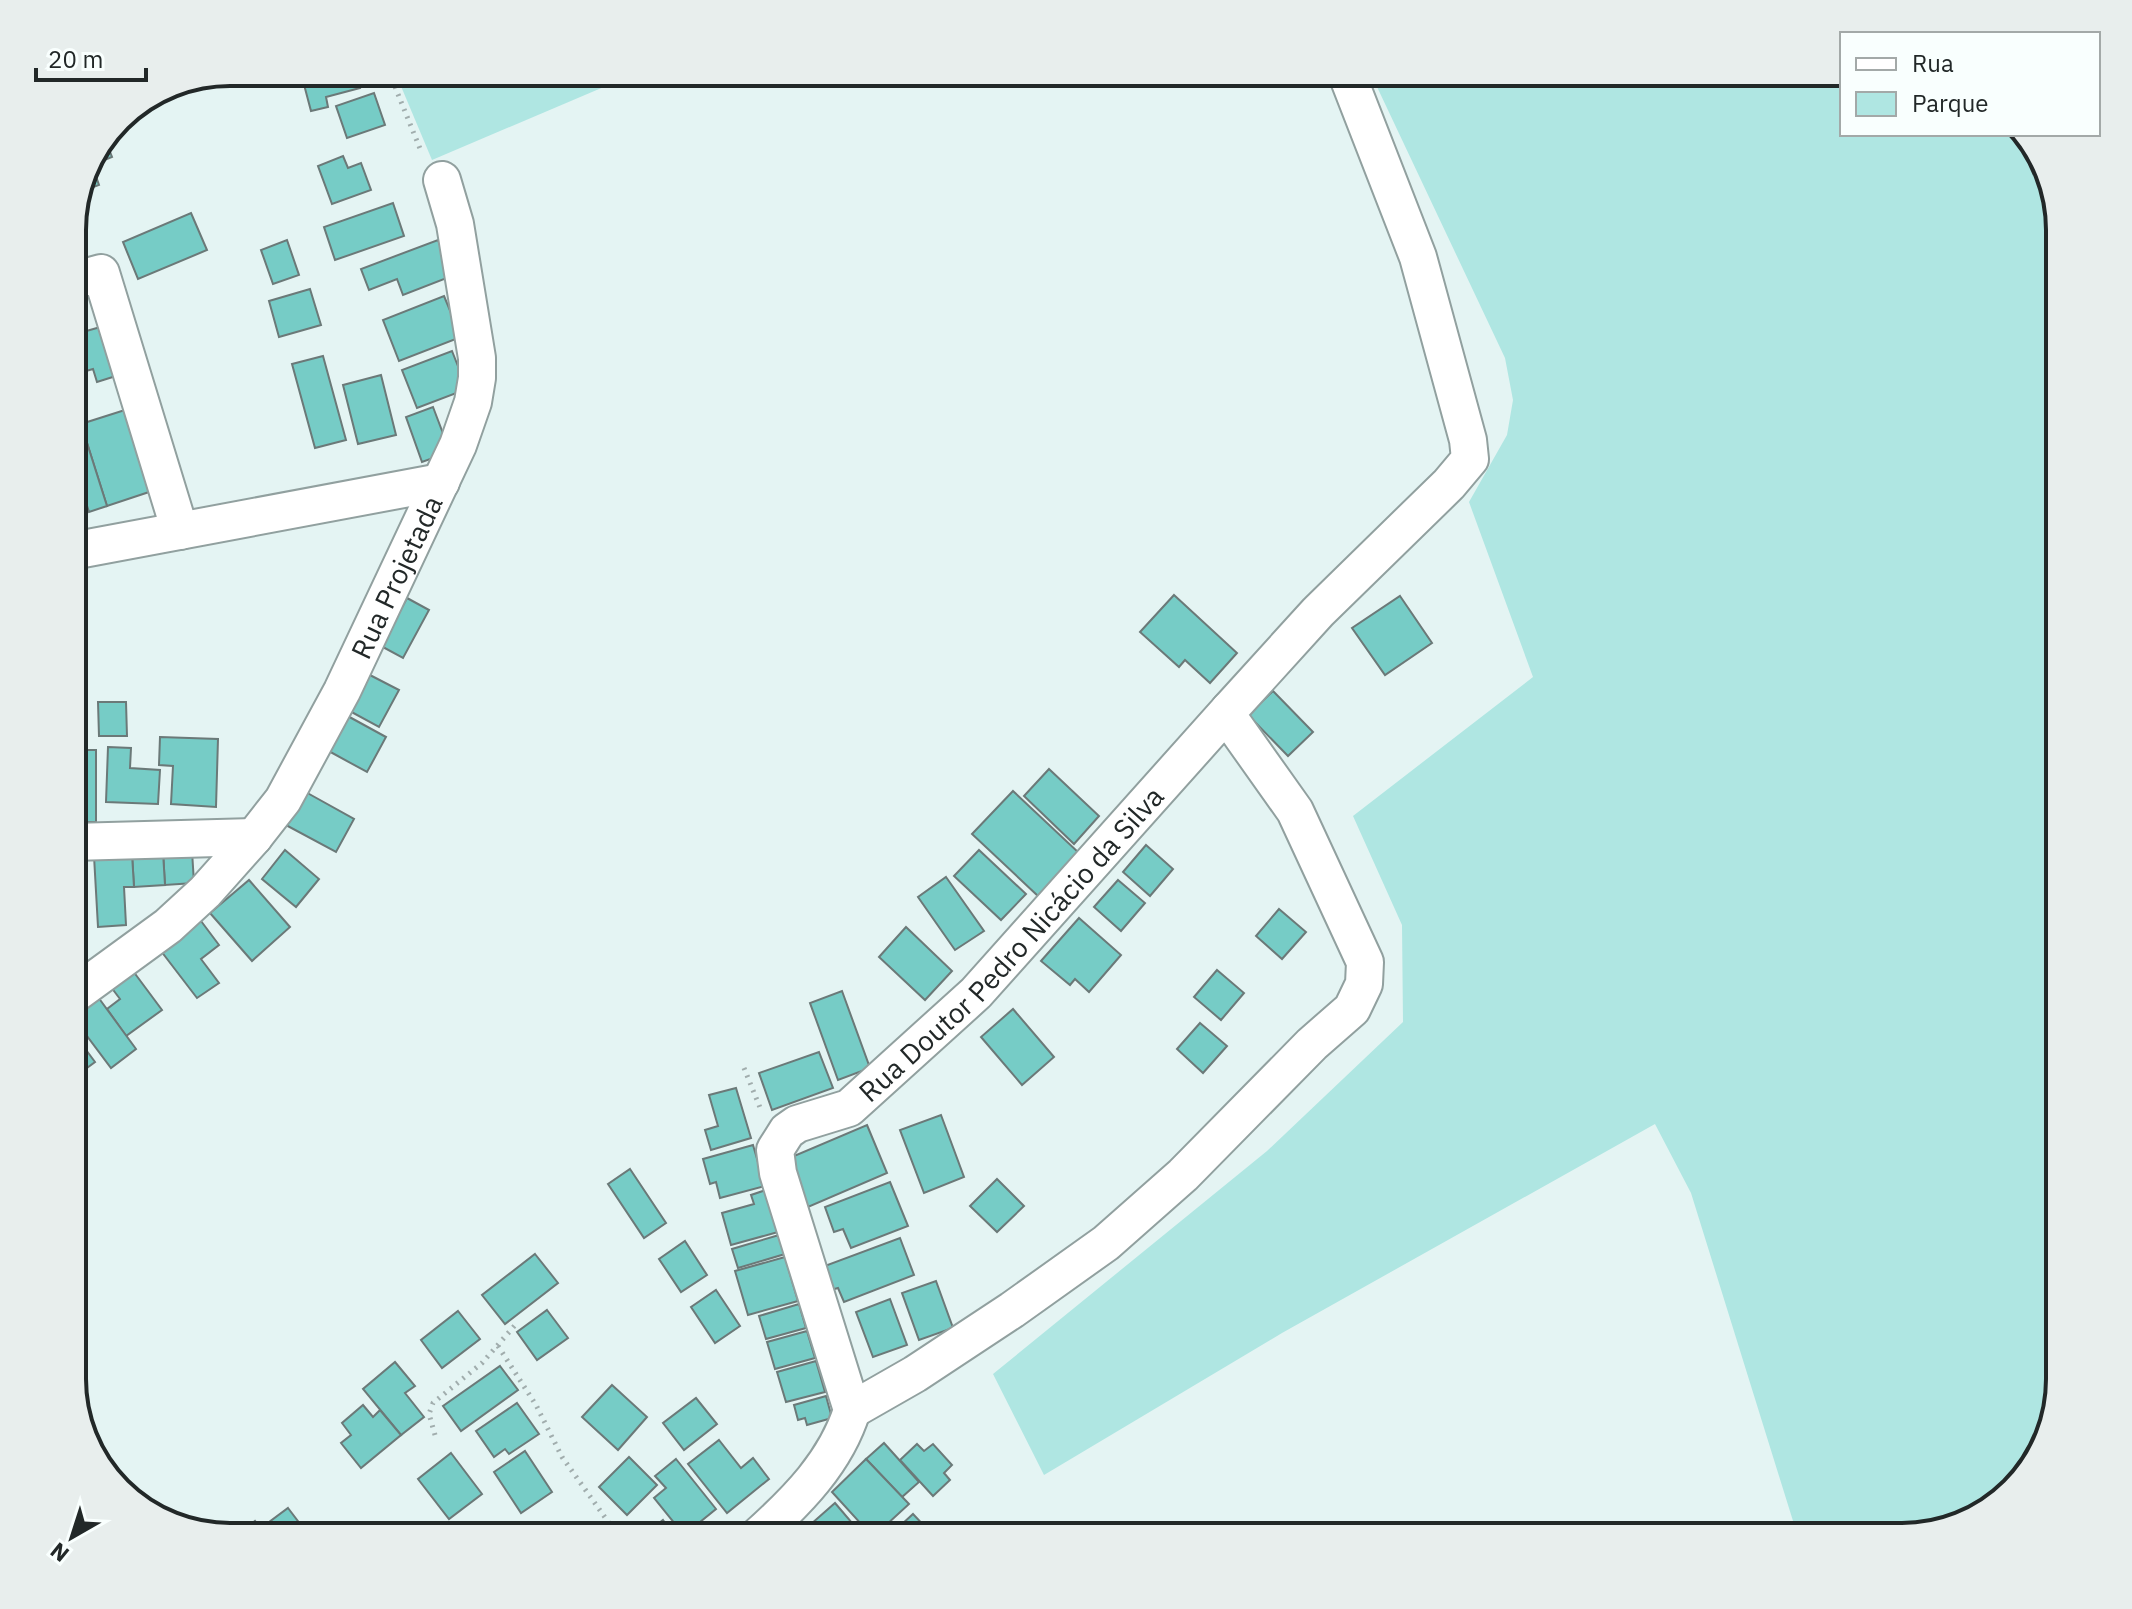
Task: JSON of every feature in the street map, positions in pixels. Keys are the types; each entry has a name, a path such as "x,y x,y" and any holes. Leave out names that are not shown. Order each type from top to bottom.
{"street":[{"name":"Rua Doutor Pedro Nicácio da Silva","path":"852,1410 778,1173 775,1150 779,1142 797,1124 849,1108 976,993 1318,612 1449,484 1470,459 1468,440 1418,257 1351,86"},
{"name":"Rua Projetada","path":"86,986 168,926 205,892 283,800 342,691 441,482 473,402 477,378 477,358 455,224 442,180"},
{"path":"86,277 101,273 180,531"},
{"path":"86,548 441,482"},
{"path":"773,1523 792,1506 829,1460 845,1433 852,1410 915,1374 1106,1243 1183,1175 1312,1044 1352,1009 1364,984 1365,962 1295,811 1229,718 1229,710"},
{"path":"86,842 254,837"}],"path":[{"path":"395,86 428,167 442,180"},
{"path":"435,1435 429,1414 433,1403 482,1363 517,1323"},
{"path":"498,1346 536,1405 562,1457 609,1523"}],"green space":[{"path":"401,86 606,86 432,160"},
{"path":"1377,86 1840,86 1840,136 2011,136 2031,166 2046,220 2046,1389 2038,1425 2027,1451 2004,1481 1966,1508 1912,1523 1794,1523 1691,1193 1655,1124 1282,1333 1044,1475 993,1374 1267,1151 1403,1022 1402,925 1353,816 1533,677 1469,502 1507,435 1513,400 1505,358"}],"building":[{"path":"304,86 360,86 326,97 328,107 311,111"},
{"path":"374,93 385,125 347,138 336,106"},
{"path":"343,156 348,168 361,163 371,190 332,204 318,166"},
{"path":"393,203 404,236 335,260 324,227"},
{"path":"191,213 207,250 138,279 123,242"},
{"path":"287,240 299,275 273,284 261,250"},
{"path":"438,240 452,276 403,295 397,279 369,290 361,269"},
{"path":"310,289 321,325 279,337 269,301"},
{"path":"444,296 461,337 399,361 383,320"},
{"path":"104,326 119,375 97,382 93,369 86,371 86,331"},
{"path":"452,351 467,389 417,408 402,370"},
{"path":"323,356 346,440 315,448 292,364"},
{"path":"381,375 396,435 358,444 343,385"},
{"path":"433,407 450,452 422,462 406,417"},
{"path":"128,409 155,490 107,506 86,440 86,422"},
{"path":"86,440 107,506 89,512 86,503"},
{"path":"1174,595 1237,653 1210,683 1185,660 1179,667 1140,632"},
{"path":"1400,596 1432,643 1385,675 1352,628"},
{"path":"407,598 429,610 403,658 381,646"},
{"path":"366,673 399,690 379,727 346,709"},
{"path":"1273,691 1313,732 1288,756 1248,715"},
{"path":"98,702 126,702 127,736 99,736"},
{"path":"344,714 386,737 367,772 325,749"},
{"path":"160,737 218,739 216,807 171,804 173,766 159,765"},
{"path":"108,747 131,748 130,768 160,770 158,804 106,802"},
{"path":"86,750 96,750 96,822 86,822"},
{"path":"1049,769 1099,816 1074,844 1024,796"},
{"path":"302,790 354,819 336,852 284,824"},
{"path":"1013,791 1079,853 1038,896 972,834"},
{"path":"1146,845 1173,869 1150,896 1123,872"},
{"path":"285,850 319,879 296,907 262,879"},
{"path":"979,850 1026,894 1001,920 954,876"},
{"path":"192,851 194,883 165,885 163,852"},
{"path":"163,852 165,885 134,887 132,854"},
{"path":"132,854 134,887 124,887 126,925 98,927 94,856"},
{"path":"946,877 984,931 955,950 918,897"},
{"path":"249,880 290,927 252,961 210,913"},
{"path":"1118,880 1145,903 1121,931 1094,907"},
{"path":"1279,909 1306,932 1282,959 1256,936"},
{"path":"1079,918 1121,955 1089,992 1075,979 1070,985 1041,961"},
{"path":"201,921 219,945 201,959 219,983 197,998 161,951"},
{"path":"906,927 952,971 925,1000 879,957"},
{"path":"1217,970 1244,993 1221,1020 1194,997"},
{"path":"133,971 162,1010 126,1036 107,1009 120,999 111,987"},
{"path":"842,991 870,1068 838,1080 810,1003"},
{"path":"98,997 136,1049 111,1068 86,1035 86,1006"},
{"path":"1013,1009 1054,1057 1022,1085 981,1037"},
{"path":"1200,1023 1227,1046 1203,1073 1177,1049"},
{"path":"86,1050 95,1062 86,1069"},
{"path":"819,1052 833,1088 772,1110 759,1073"},
{"path":"736,1088 751,1138 711,1150 705,1130 718,1126 709,1095"},
{"path":"941,1115 964,1177 924,1193 900,1130"},
{"path":"867,1125 887,1173 808,1207 787,1159"},
{"path":"753,1145 765,1186 720,1198 716,1182 710,1184 703,1159"},
{"path":"630,1169 666,1223 644,1238 608,1184"},
{"path":"997,1179 1024,1206 997,1232 970,1206"},
{"path":"890,1182 908,1226 851,1248 843,1229 834,1232 825,1207"},
{"path":"766,1190 778,1232 731,1245 722,1213 754,1204 751,1195"},
{"path":"779,1235 785,1254 738,1268 732,1249"},
{"path":"900,1238 914,1275 844,1302 838,1288 831,1290 822,1267"},
{"path":"685,1241 707,1275 681,1292 659,1259"},
{"path":"535,1254 558,1283 505,1324 482,1295"},
{"path":"785,1257 798,1301 748,1315 735,1271"},
{"path":"936,1281 953,1328 919,1340 902,1293"},
{"path":"716,1290 740,1326 715,1343 691,1307"},
{"path":"890,1299 907,1345 873,1357 856,1312"},
{"path":"799,1304 806,1328 766,1339 759,1316"},
{"path":"547,1310 568,1338 537,1360 517,1332"},
{"path":"458,1311 480,1339 442,1368 421,1340"},
{"path":"807,1331 815,1358 775,1369 767,1342"},
{"path":"816,1361 825,1392 786,1402 777,1372"},
{"path":"395,1362 415,1386 405,1393 424,1417 401,1435 363,1389"},
{"path":"500,1366 518,1390 461,1431 443,1406"},
{"path":"612,1385 647,1417 618,1450 582,1417"},
{"path":"826,1396 832,1418 807,1425 805,1418 798,1420 794,1405"},
{"path":"696,1398 717,1424 684,1450 663,1423"},
{"path":"517,1403 539,1434 509,1454 505,1449 494,1457 476,1431"},
{"path":"363,1405 373,1417 380,1410 401,1435 361,1468 341,1443 351,1435 342,1423"},
{"path":"719,1440 741,1468 753,1458 769,1479 727,1513 688,1464"},
{"path":"884,1443 919,1482 902,1497 866,1459"},
{"path":"917,1444 924,1451 933,1444 952,1465 944,1473 950,1480 933,1496 900,1460"},
{"path":"525,1451 552,1492 521,1513 494,1472"},
{"path":"451,1453 482,1494 449,1519 418,1479"},
{"path":"629,1457 657,1485 627,1515 599,1487"},
{"path":"676,1459 716,1509 699,1523 674,1523 654,1498 666,1488 655,1476"},
{"path":"866,1459 909,1504 888,1523 860,1523 832,1492"},
{"path":"835,1503 852,1523 812,1523"},
{"path":"288,1508 299,1523 268,1523"},
{"path":"913,1514 921,1523 903,1523"}]}
